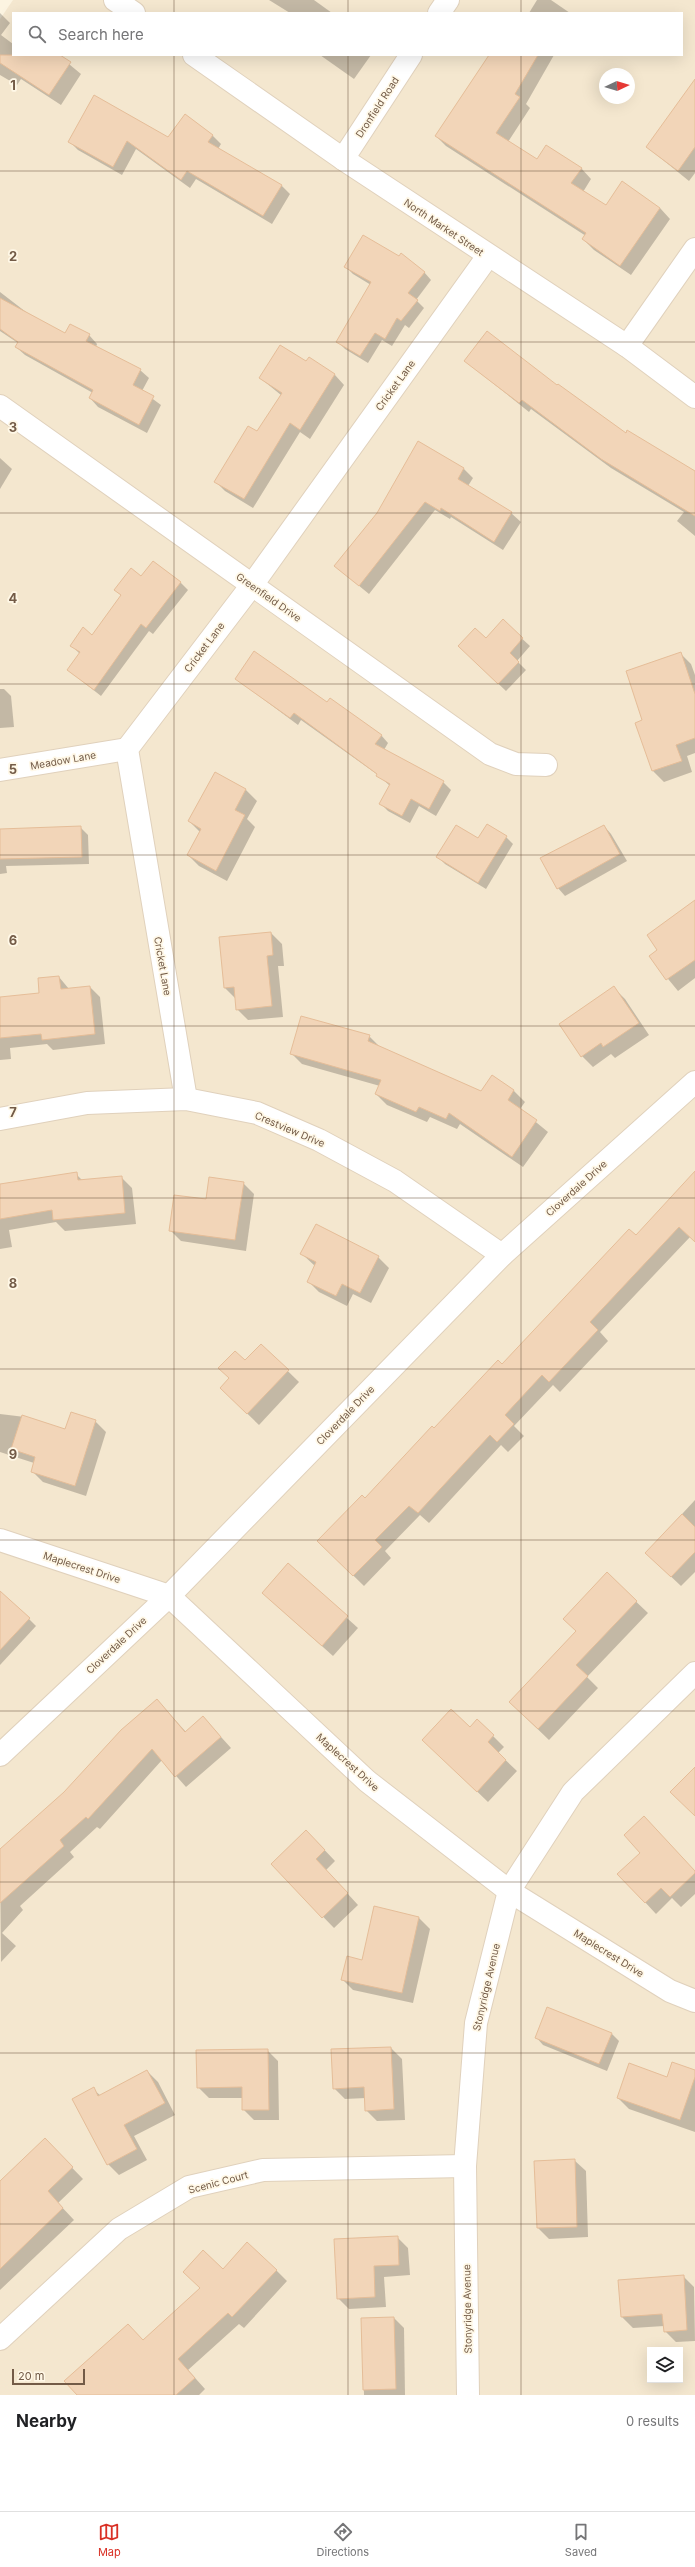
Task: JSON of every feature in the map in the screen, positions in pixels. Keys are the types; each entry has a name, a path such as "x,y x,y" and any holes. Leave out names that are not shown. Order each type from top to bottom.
{"street":[{"path":"115,0 133,12"},
{"path":"440,12 448,0"},
{"name":"North Market Street","path":"195,56 343,159 488,256 627,346 695,397"},
{"name":"Dronfield Road","path":"343,159 410,56"},
{"path":"627,346 695,250"},
{"name":"Cricket Lane","path":"186,1099 127,749 252,585 488,256"},
{"name":"Greenfield Drive","path":"0,406 490,754 516,764 546,766"},
{"name":"Meadow Lane","path":"0,770 127,749"},
{"name":"Cloverdale Drive","path":"0,1755 169,1596 502,1254 695,1082"},
{"name":"Crestview Drive","path":"0,1119 87,1103 186,1099 257,1113 319,1140 395,1181 502,1254"},
{"name":"Maplecrest Drive","path":"0,1540 169,1596 367,1781 510,1891 670,1991 695,2001"},
{"name":"Stonyridge Avenue","path":"468,2395 465,2166 476,2023 510,1891 573,1792 695,1674"},
{"name":"Scenic Court","path":"0,2339 119,2229 189,2187 263,2170 465,2166"}],"shaded area":[{"path":"13,0 695,0 695,2395 0,2395 0,19"}],"building":[{"path":"0,55 62,56 71,62 49,95 0,63"},
{"path":"488,56 537,56 515,94 520,97 496,133 537,159 546,145 582,168 571,183 606,205 622,181 660,208 620,266 582,239 586,233 435,136"},
{"path":"695,79 695,147 678,171 646,147"},
{"path":"94,95 168,137 185,114 213,135 208,142 282,185 263,216 187,171 181,180 127,141 113,167 68,142"},
{"path":"363,235 399,256 401,253 425,272 408,293 418,300 401,321 397,318 385,339 375,333 360,356 336,342 371,282 344,267"},
{"path":"0,298 65,333 70,324 90,334 86,341 141,369 133,385 154,396 139,425 89,398 93,390 15,347 18,342 0,329"},
{"path":"487,331 557,385 558,384 626,433 627,430 695,471 695,516 601,459 522,400 519,403 464,361"},
{"path":"280,345 306,361 309,357 335,374 300,430 290,423 244,499 214,482 248,426 257,431 282,393 259,378"},
{"path":"418,441 464,468 458,479 512,512 494,542 441,508 440,511 425,502 359,586 334,566 377,513"},
{"path":"153,561 181,582 146,628 141,624 94,690 67,670 80,652 70,646 83,627 92,635 121,595 114,590 131,568 141,576"},
{"path":"503,619 523,638 510,653 519,662 498,684 458,646 475,628 486,638"},
{"path":"254,651 327,702 330,698 382,735 375,744 444,781 429,809 411,799 402,816 379,804 390,784 376,776 377,774 294,713 290,718 235,679"},
{"path":"681,652 695,694 695,738 676,745 682,761 652,771 635,723 642,720 626,671"},
{"path":"215,772 246,789 235,810 245,815 216,871 187,855 201,829 188,821"},
{"path":"487,824 507,836 478,883 436,857 456,825 478,838"},
{"path":"604,825 620,854 557,889 540,858"},
{"path":"81,826 82,857 0,859 0,829"},
{"path":"695,900 695,960 666,980 649,956 657,950 647,935"},
{"path":"271,932 273,955 267,956 272,1006 236,1010 234,987 224,988 219,937"},
{"path":"59,976 61,989 90,986 95,1034 42,1040 41,1034 0,1038 0,997 39,993 38,978"},
{"path":"614,986 639,1023 603,1047 601,1043 581,1057 559,1024"},
{"path":"301,1016 370,1035 368,1041 481,1091 492,1075 514,1090 508,1100 537,1120 512,1157 449,1113 446,1119 419,1107 416,1112 375,1094 381,1080 290,1054"},
{"path":"695,1171 695,1242 679,1227 590,1322 598,1330 549,1382 542,1375 505,1415 514,1424 497,1442 490,1435 418,1513 409,1506 375,1540 382,1547 353,1576 317,1541 362,1495 365,1498 432,1426 434,1428 498,1360 502,1364 629,1229 636,1235"},
{"path":"77,1172 78,1180 122,1176 125,1213 53,1220 52,1210 0,1219 0,1184"},
{"path":"209,1177 244,1182 235,1240 169,1231 174,1195 206,1199"},
{"path":"316,1224 379,1256 360,1293 342,1284 336,1296 307,1282 316,1262 300,1254"},
{"path":"261,1344 289,1370 247,1414 220,1388 229,1378 218,1368 235,1351 245,1360"},
{"path":"71,1412 96,1420 75,1486 31,1472 35,1457 11,1449 22,1415 65,1429"},
{"path":"682,1514 695,1527 695,1552 671,1577 645,1553"},
{"path":"288,1563 348,1616 322,1646 262,1593"},
{"path":"607,1572 637,1601 576,1665 588,1676 538,1729 509,1702 576,1631 563,1619"},
{"path":"0,1591 30,1618 0,1650"},
{"path":"157,1699 185,1732 203,1716 221,1737 175,1777 152,1749 88,1819 86,1817 60,1840 64,1846 0,1903 0,1849 64,1792 121,1730"},
{"path":"451,1709 470,1727 477,1719 494,1735 488,1742 506,1760 477,1792 422,1740"},
{"path":"695,1767 695,1816 670,1792"},
{"path":"644,1816 695,1871 695,1873 670,1897 661,1888 645,1903 617,1874 640,1853 624,1835"},
{"path":"306,1830 325,1850 316,1859 348,1893 322,1918 271,1864"},
{"path":"374,1906 419,1917 402,1993 341,1980 347,1956 362,1960"},
{"path":"547,2007 612,2033 599,2064 535,2038"},
{"path":"391,2047 394,2109 365,2111 364,2087 333,2089 331,2049"},
{"path":"268,2049 269,2110 242,2110 242,2087 197,2088 196,2050"},
{"path":"672,2062 695,2070 695,2077 680,2120 617,2098 629,2063 667,2077"},
{"path":"147,2070 165,2103 124,2125 137,2149 107,2165 72,2099 94,2087 98,2096"},
{"path":"45,2138 73,2167 48,2191 63,2208 0,2269 0,2181"},
{"path":"575,2159 577,2227 537,2228 534,2161"},
{"path":"398,2236 399,2265 374,2266 375,2297 337,2299 334,2239"},
{"path":"247,2242 277,2270 232,2317 228,2313 178,2359 195,2378 176,2395 77,2395 64,2381 128,2324 143,2340 200,2288 183,2272 203,2250 223,2269"},
{"path":"684,2275 687,2330 664,2332 662,2314 621,2317 618,2280"},
{"path":"394,2317 396,2389 363,2390 361,2318"}]}
